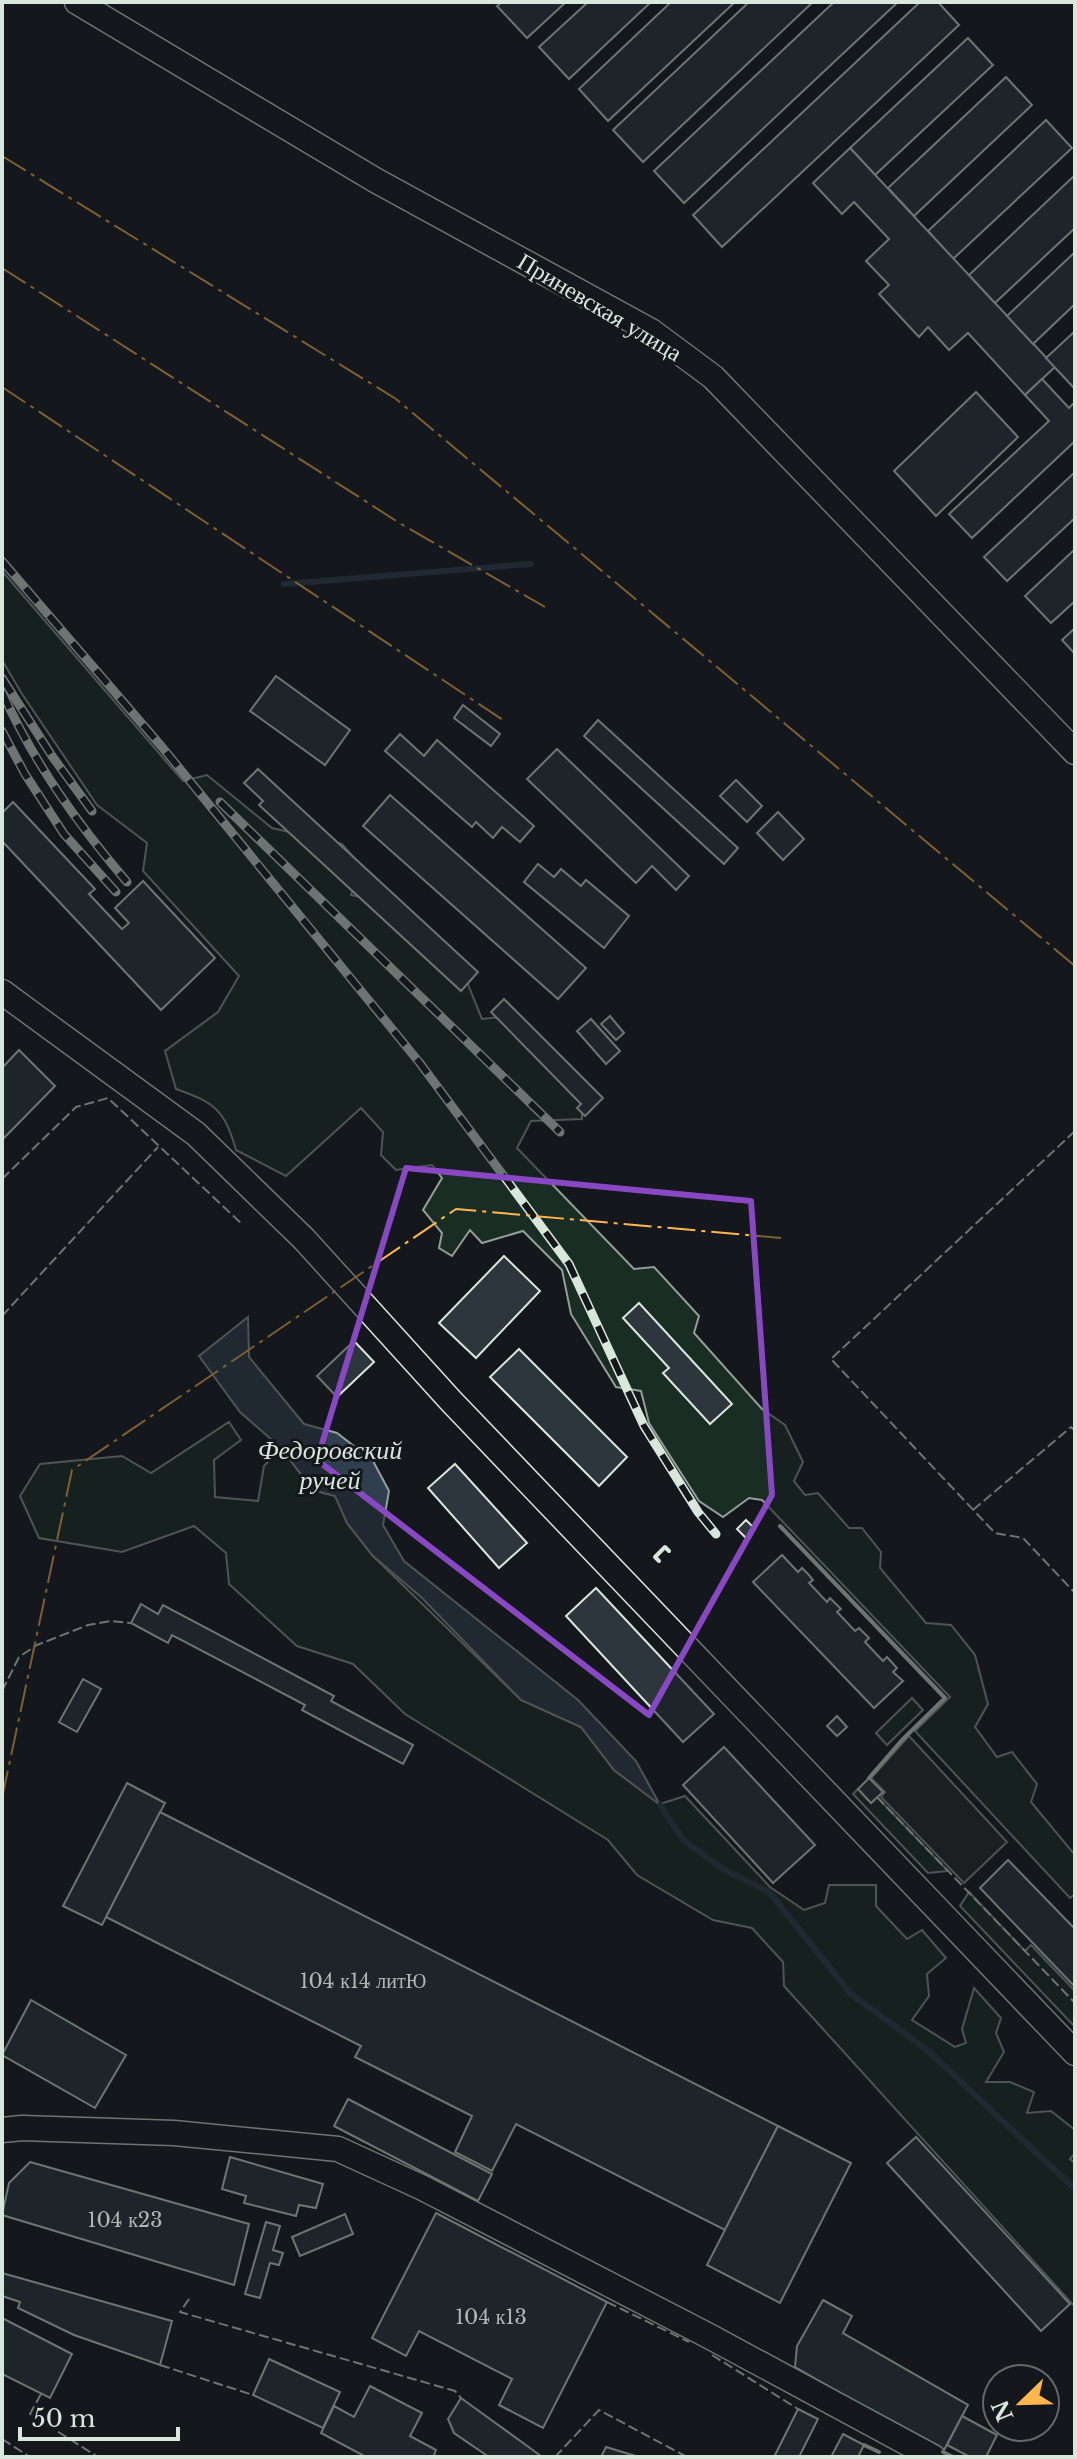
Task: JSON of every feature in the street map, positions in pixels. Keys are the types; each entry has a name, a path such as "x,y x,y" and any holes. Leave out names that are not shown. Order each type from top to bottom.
{"street":[{"name":"Приневская улица","path":"77,2 375,180 651,331 713,377 1075,752"},
{"path":"2,992 196,1134 304,1239 451,1401 1075,2053"},
{"path":"2,2130 174,2133 338,2149 423,2188 680,2321 933,2457"}],"highlighted area":[{"path":"406,1168 751,1201 772,1495 649,1715 317,1460"}],"green space":[{"path":"2,571 183,781 207,775 272,828 342,844 361,866 351,895 381,902 463,972 482,1019 500,1017 582,1079 582,1119 531,1121 517,1148 634,1269 654,1267 699,1316 694,1333 762,1409 785,1425 803,1462 794,1481 805,1495 818,1493 849,1528 862,1528 881,1552 880,1568 926,1623 951,1625 975,1655 988,1704 975,1727 997,1757 1012,1752 1037,1784 1031,1802 1075,1855 1075,1894 1070,1898 915,1731 950,1697 762,1500 749,1498 723,1517 699,1501 649,1423 641,1391 616,1387 571,1314 562,1270 523,1231 482,1243 470,1230 452,1256 439,1248 442,1233 423,1210 442,1178 432,1165 396,1170 381,1155 383,1132 361,1108 286,1176 236,1150 227,1125 216,1109 176,1089 165,1051 218,1012 239,976 143,871 147,843 97,805 2,660"},
{"path":"229,1422 241,1440 214,1460 215,1497 258,1501 264,1466 281,1448 313,1490 336,1496 347,1523 373,1556 521,1700 581,1727 614,1770 660,1804 685,1796 770,1887 804,1910 825,1903 829,1885 876,1885 876,1906 907,1939 922,1930 946,1958 927,1974 929,1996 912,2020 955,2047 966,2043 962,2029 974,1988 1001,2018 996,2033 1004,2052 986,2082 1010,2082 1034,2092 1027,2113 1051,2111 1075,2130 1075,2153 1070,2159 1075,2163 1075,2307 784,1986 783,1962 752,1928 713,1920 637,1875 608,1840 405,1714 353,1664 297,1646 229,1584 226,1553 194,1526 122,1552 39,1538 20,1496 40,1464 122,1456 151,1473"},
{"path":"912,1698 923,1710 887,1745 876,1733"},
{"path":"858,1789 871,1803 877,1797 948,1871 928,1873 853,1794"},
{"path":"969,1892 1025,1951 1031,1945 1075,1991 1075,2027 960,1906"}],"shaded area":[{"path":"909,1736 1007,1842 964,1883 881,1797 885,1792 871,1778"}],"water":[{"name":"Федоровский ручей","path":"248,1317 249,1357 304,1424 337,1433 373,1461 389,1491 383,1525 404,1561 578,1700 636,1761 660,1805 614,1770 581,1727 521,1700 421,1597 373,1556 347,1523 335,1496 313,1490 281,1448 240,1412 199,1356"}],"building":[{"path":"502,2 566,2 527,38 497,6"},
{"path":"588,2 651,2 569,79 539,47"},
{"path":"671,2 735,2 608,121 579,89"},
{"path":"749,2 813,2 643,162 613,130"},
{"path":"834,2 898,2 684,203 654,171"},
{"path":"920,2 938,2 959,25 722,247 693,215"},
{"path":"968,38 993,65 875,175 850,148"},
{"path":"1006,77 1032,105 914,216 888,188"},
{"path":"1046,120 1072,148 953,259 928,231"},
{"path":"850,148 1055,367 1025,395 968,333 949,350 928,327 919,337 879,294 889,285 866,261 889,239 854,202 842,214 813,183"},
{"path":"1075,175 1075,228 995,303 969,275"},
{"path":"1075,252 1075,304 1033,344 1007,316"},
{"path":"1075,331 1075,387 1074,388 1046,358"},
{"path":"1042,379 1069,408 1075,402 1075,445 1073,443 972,538 949,514 1049,421 1025,395"},
{"path":"976,392 1018,437 936,516 894,471"},
{"path":"1075,472 1075,518 1007,581 984,557"},
{"path":"1075,549 1075,601 1051,623 1025,596"},
{"path":"1075,628 1075,654 1062,640"},
{"path":"276,676 350,730 325,765 250,711"},
{"path":"463,705 500,734 491,746 454,718"},
{"path":"598,720 738,848 724,864 584,736"},
{"path":"400,734 424,756 437,740 534,826 520,842 502,827 493,838 476,822 472,827 385,751"},
{"path":"557,749 689,876 676,890 652,866 636,883 527,779"},
{"path":"258,769 478,972 461,991 259,805 263,801 244,783"},
{"path":"736,780 762,806 747,822 720,796"},
{"path":"390,795 586,968 558,999 363,826"},
{"path":"13,802 95,889 89,894 122,929 129,923 115,908 143,881 215,958 161,1010 2,841 2,813"},
{"path":"778,812 804,839 783,860 757,833"},
{"path":"538,864 554,877 561,869 581,886 586,880 629,916 604,948 524,882"},
{"path":"504,999 603,1098 585,1116 577,1108 581,1104 491,1012"},
{"path":"610,1016 624,1033 616,1040 601,1024"},
{"path":"591,1019 620,1051 606,1064 577,1031"},
{"path":"19,1050 55,1086 2,1140 2,1068"},
{"path":"504,1256 540,1291 476,1358 439,1323"},
{"path":"639,1303 732,1404 710,1424 663,1373 669,1368 623,1318"},
{"path":"354,1341 374,1362 337,1397 317,1376"},
{"path":"519,1349 627,1457 599,1486 490,1377"},
{"path":"455,1464 527,1543 499,1568 428,1488"},
{"path":"746,1520 755,1529 746,1538 737,1529"},
{"path":"782,1555 798,1572 802,1568 808,1574 813,1580 809,1583 827,1602 830,1598 841,1609 837,1612 855,1631 859,1628 869,1638 865,1642 883,1661 887,1657 897,1668 893,1672 903,1681 874,1708 753,1582"},
{"path":"596,1588 714,1714 683,1742 566,1616"},
{"path":"141,1604 158,1614 163,1605 334,1696 331,1701 413,1745 403,1764 302,1710 305,1705 172,1635 168,1643 131,1623"},
{"path":"83,1679 101,1689 77,1732 59,1722"},
{"path":"837,1716 847,1727 837,1736 827,1726"},
{"path":"724,1747 815,1845 773,1883 683,1785"},
{"path":"869,1778 883,1792 871,1803 858,1789"},
{"path":"127,1783 165,1803 102,1925 63,1906"},
{"path":"160,1812 778,2126 725,2230 516,2124 492,2171 455,2152 472,2116 355,2057 361,2046 106,1917"},
{"path":"1008,1860 1075,1929 1075,1987 980,1888"},
{"path":"31,2000 126,2055 95,2108 2,2055"},
{"path":"348,2099 492,2174 478,2201 334,2126"},
{"path":"778,2126 851,2163 780,2303 707,2265"},
{"path":"916,2137 1070,2304 1041,2331 887,2163"},
{"path":"230,2157 323,2184 316,2208 299,2205 296,2216 244,2203 246,2196 222,2189"},
{"path":"30,2162 249,2224 234,2285 2,2215 9,2183"},
{"path":"436,2213 607,2302 543,2428 499,2405 512,2379 419,2331 406,2356 372,2338"},
{"path":"345,2214 353,2234 300,2256 292,2237"},
{"path":"266,2222 280,2226 273,2250 283,2253 279,2265 270,2263 260,2298 245,2294"},
{"path":"2,2273 172,2321 160,2365 74,2335 18,2308 20,2302 2,2296"},
{"path":"823,2300 852,2316 843,2333 968,2405 943,2452 795,2367 797,2346"},
{"path":"2,2318 72,2354 50,2398 2,2374"},
{"path":"269,2359 340,2392 323,2428 253,2395"},
{"path":"370,2386 422,2413 410,2436 436,2450 434,2455 438,2457 366,2457 321,2433 334,2406 354,2417"},
{"path":"461,2398 541,2456 489,2457 454,2433 448,2419"},
{"path":"798,2409 818,2419 799,2457 774,2457"},
{"path":"962,2416 981,2426 981,2443 993,2443 986,2457 970,2457 947,2445"},
{"path":"843,2434 864,2445 858,2457 831,2457"},
{"path":"606,2447 639,2457 601,2457"}],"waterway":[{"path":"284,584 531,564"},
{"name":"Федоровский ручей","path":"660,1805 683,1840 723,1869 769,1892 851,1994 927,2050 1075,2189"}],"railway":[{"path":"2,561 162,747 419,1062 569,1264 644,1426 698,1512 716,1534"},
{"path":"2,678 92,811"},
{"path":"2,692 58,792 127,882"},
{"path":"2,731 25,774 64,834 116,892"},
{"path":"220,802 560,1132"}],"fence":[{"path":"2,1179 76,1107 108,1098 243,1225"},
{"path":"1075,1131 831,1359 995,1533 1023,1538 1075,1593"},
{"path":"2,1316 158,1147"},
{"path":"973,1510 1071,1427 1075,1431"},
{"path":"2,1691 19,1657 37,1645 88,1625 110,1621 131,1623"},
{"path":"877,1797 1075,2003"},
{"path":"189,2299 180,2312 455,2391 461,2398"},
{"path":"607,2302 689,2342"},
{"path":"712,2355 798,2409"},
{"path":"160,2365 253,2395"},
{"path":"41,2394 30,2414 98,2457"},
{"path":"555,2457 599,2410 687,2457"},
{"path":"2,2439 30,2457"}],"wall":[{"path":"780,1526 945,1698 869,1778"},
{"path":"659,1561 655,1557 665,1547 669,1551"},
{"path":"864,2445 879,2452"},
{"path":"943,2452 953,2457"}],"power":[{"path":"2,156 396,399 1075,966"},
{"path":"2,268 401,524 545,607"},
{"path":"2,387 503,720"},
{"path":"2,1798 72,1470 456,1209 781,1238"}]}
